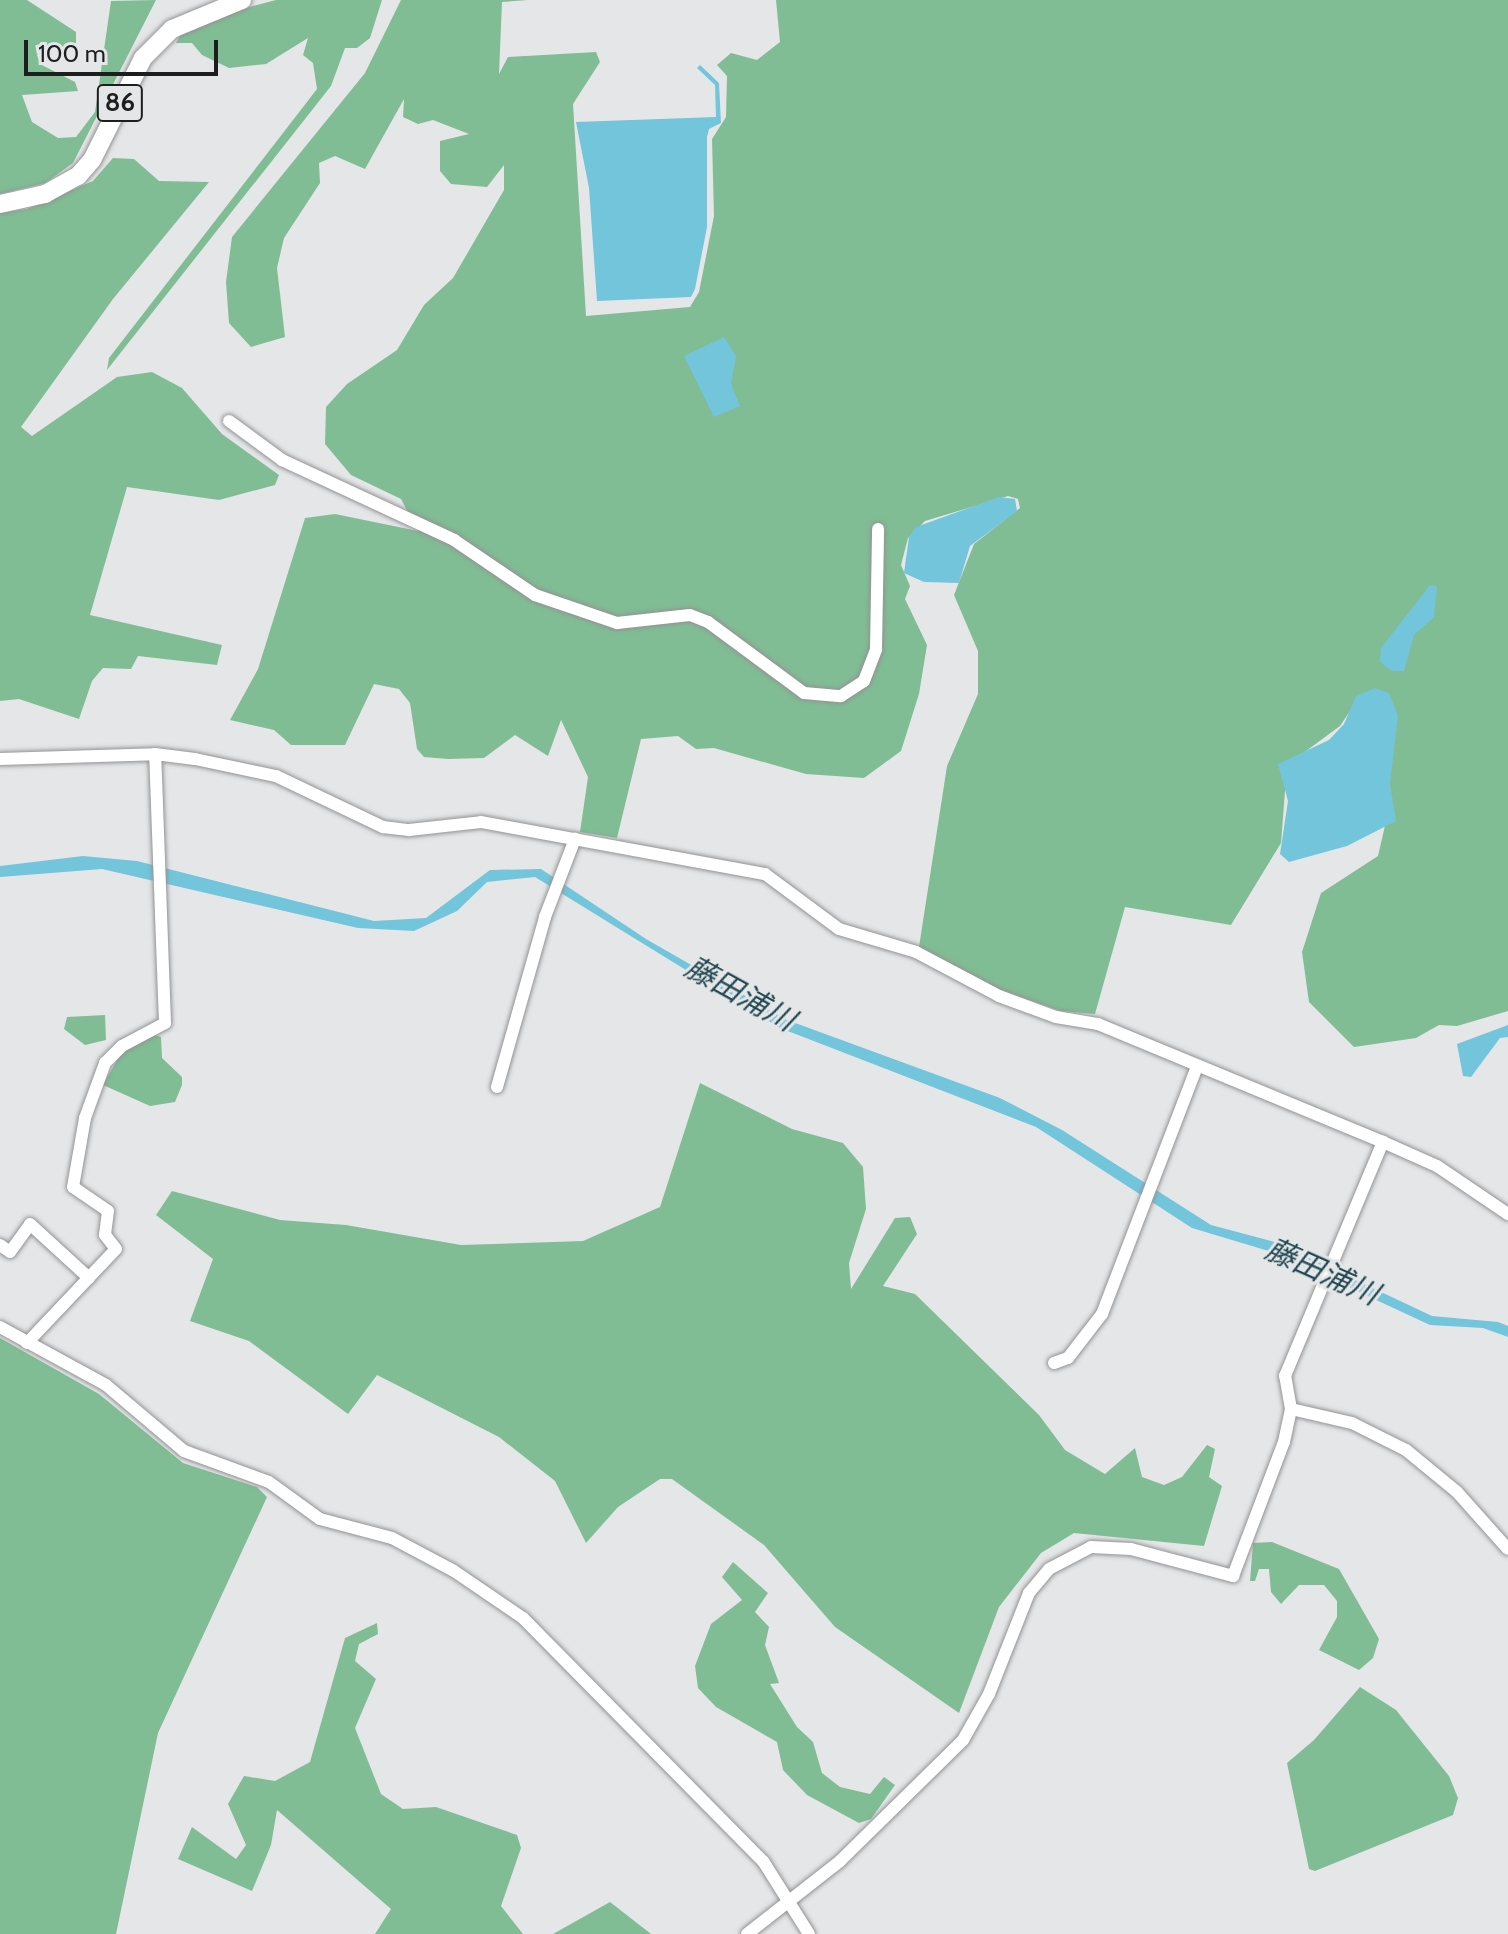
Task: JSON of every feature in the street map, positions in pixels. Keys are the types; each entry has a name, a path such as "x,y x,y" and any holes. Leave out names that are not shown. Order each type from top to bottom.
{"main road":[{"name":"86","path":"0,204 45,194 78,176 92,160 143,58 172,29 242,0"}],"street":[{"path":"229,421 282,460 454,540 535,595 617,623 690,615 708,622 804,693 841,696 864,681 876,649 878,529"},
{"path":"0,759 155,754 276,776 383,827 409,830 481,822 765,874 839,929 945,964 1024,1006 1098,1024 1383,1142 1437,1166 1508,1214"},
{"path":"27,1343 116,1249 105,1235 108,1211 73,1187 86,1114 105,1063 122,1046 165,1023 155,754"},
{"path":"497,1087 545,917 575,839"},
{"path":"1054,1363 1068,1358 1102,1314 1197,1066"},
{"path":"747,1934 840,1861 963,1740 989,1694 1029,1593 1057,1562 1091,1547 1131,1549 1233,1576 1284,1442 1291,1409 1285,1376 1383,1142"},
{"path":"0,1245 10,1252 30,1224 89,1278"},
{"path":"0,1327 106,1385 184,1451 245,1470 320,1519 392,1538 454,1571 523,1618 763,1861 809,1934"},
{"path":"1291,1409 1352,1423 1406,1450 1457,1492 1508,1549"}],"green space":[{"path":"0,0 27,0 76,32 76,47 60,52 42,44 37,55 40,64 75,82 78,91 22,95 32,122 58,138 76,137 95,112 111,1 156,0 73,163 45,183 0,194"},
{"path":"276,0 382,0 370,38 357,48 345,48 331,86 107,370 109,358 317,89 313,63 303,55 308,38 266,64 229,68 202,55 192,43 176,43 182,32 201,20"},
{"path":"401,0 528,0 502,2 499,74 508,57 596,52 600,62 573,104 586,316 690,307 699,292 714,216 712,139 726,117 727,76 717,65 731,53 757,60 780,42 776,0 1508,0 1508,1011 1457,1026 1439,1025 1416,1038 1354,1047 1309,1002 1302,952 1321,893 1378,856 1387,817 1360,696 1340,726 1287,765 1281,843 1231,925 1125,907 1095,1014 1061,1011 1003,991 919,947 947,766 978,694 978,651 954,595 974,544 1020,508 1018,499 1008,496 925,521 908,538 901,565 910,586 905,599 927,645 919,694 901,751 864,778 806,774 714,748 696,749 678,736 641,739 617,838 580,832 588,777 561,720 548,756 515,735 484,758 448,759 424,757 417,749 410,703 399,689 374,684 345,745 291,745 274,730 230,720 258,669 305,518 335,514 418,531 401,499 351,475 325,444 326,407 347,384 397,350 424,305 453,278 504,190 504,165 487,187 451,184 440,171 440,141 469,134 433,120 418,124 403,117 404,99 365,169 335,156 319,163 320,183 284,238 277,268 285,337 251,347 229,323 226,282 232,237 365,73"},
{"path":"113,158 134,159 159,181 209,182 113,299 21,427 32,436 117,377 152,372 182,388 222,434 279,475 275,485 219,500 127,487 90,615 222,645 217,665 138,656 131,669 103,668 92,681 79,719 19,699 0,701 0,213 27,209 93,181"},
{"path":"105,1015 106,1040 85,1045 64,1029 67,1017"},
{"path":"152,1034 161,1037 162,1058 182,1077 182,1085 175,1102 150,1106 103,1085 121,1053"},
{"path":"700,1083 792,1129 843,1143 863,1167 866,1209 849,1263 851,1289 895,1218 910,1217 917,1234 883,1286 915,1294 1039,1415 1065,1450 1105,1474 1135,1448 1142,1477 1164,1485 1182,1477 1207,1445 1215,1449 1209,1477 1222,1486 1204,1546 1074,1533 1041,1553 999,1607 959,1713 835,1627 764,1545 672,1479 660,1479 618,1507 586,1543 555,1481 499,1437 377,1375 348,1414 249,1341 190,1321 213,1259 156,1215 172,1191 280,1220 346,1225 461,1245 583,1241 660,1207"},
{"path":"0,1338 99,1394 183,1463 257,1487 267,1497 158,1733 116,1934 0,1934"},
{"path":"1272,1542 1339,1569 1379,1639 1373,1658 1359,1670 1319,1650 1337,1617 1337,1601 1324,1585 1299,1585 1281,1604 1271,1592 1269,1569 1259,1569 1255,1581 1250,1581 1253,1543"},
{"path":"733,1562 768,1593 755,1612 769,1627 765,1645 779,1683 770,1684 797,1727 813,1742 822,1773 840,1787 870,1794 884,1777 895,1785 871,1819 859,1823 807,1795 783,1770 777,1742 716,1707 698,1688 695,1666 711,1624 742,1600 722,1577"},
{"path":"377,1623 378,1634 359,1644 355,1661 376,1679 355,1728 381,1794 403,1809 436,1807 517,1835 521,1848 501,1906 523,1934 375,1934 391,1909 277,1810 271,1845 252,1891 178,1859 192,1827 236,1859 246,1845 228,1804 244,1776 275,1781 310,1762 345,1638"},
{"path":"1360,1687 1396,1710 1449,1776 1458,1798 1453,1815 1315,1871 1309,1869 1287,1763 1314,1740"},
{"path":"610,1902 651,1934 553,1934"}],"water":[{"path":"700,65 719,83 721,123 709,129 707,137 707,227 695,289 691,297 597,301 589,188 576,122 716,117 715,85 697,68"},
{"path":"724,337 736,356 731,384 740,406 714,417 684,356"},
{"path":"999,497 1015,499 1017,511 970,546 959,583 924,582 904,573 909,537 916,527"},
{"path":"1430,585 1437,586 1434,617 1414,635 1404,671 1392,671 1380,662 1381,648"},
{"path":"1375,688 1389,693 1398,716 1390,784 1396,821 1347,846 1289,862 1280,854 1288,801 1278,764 1329,740 1344,724 1356,696"},
{"name":"藤田浦川","path":"83,856 137,861 374,921 426,918 490,870 541,869 646,939 787,1020 1000,1098 1062,1130 1211,1225 1275,1242 1432,1316 1498,1322 1508,1326 1508,1337 1483,1328 1430,1325 1275,1253 1192,1228 1036,1127 780,1028 535,877 487,882 457,911 414,931 358,928 102,869 0,877 0,866"},
{"path":"1508,1025 1508,1037 1500,1038 1471,1077 1463,1076 1457,1044"}]}
